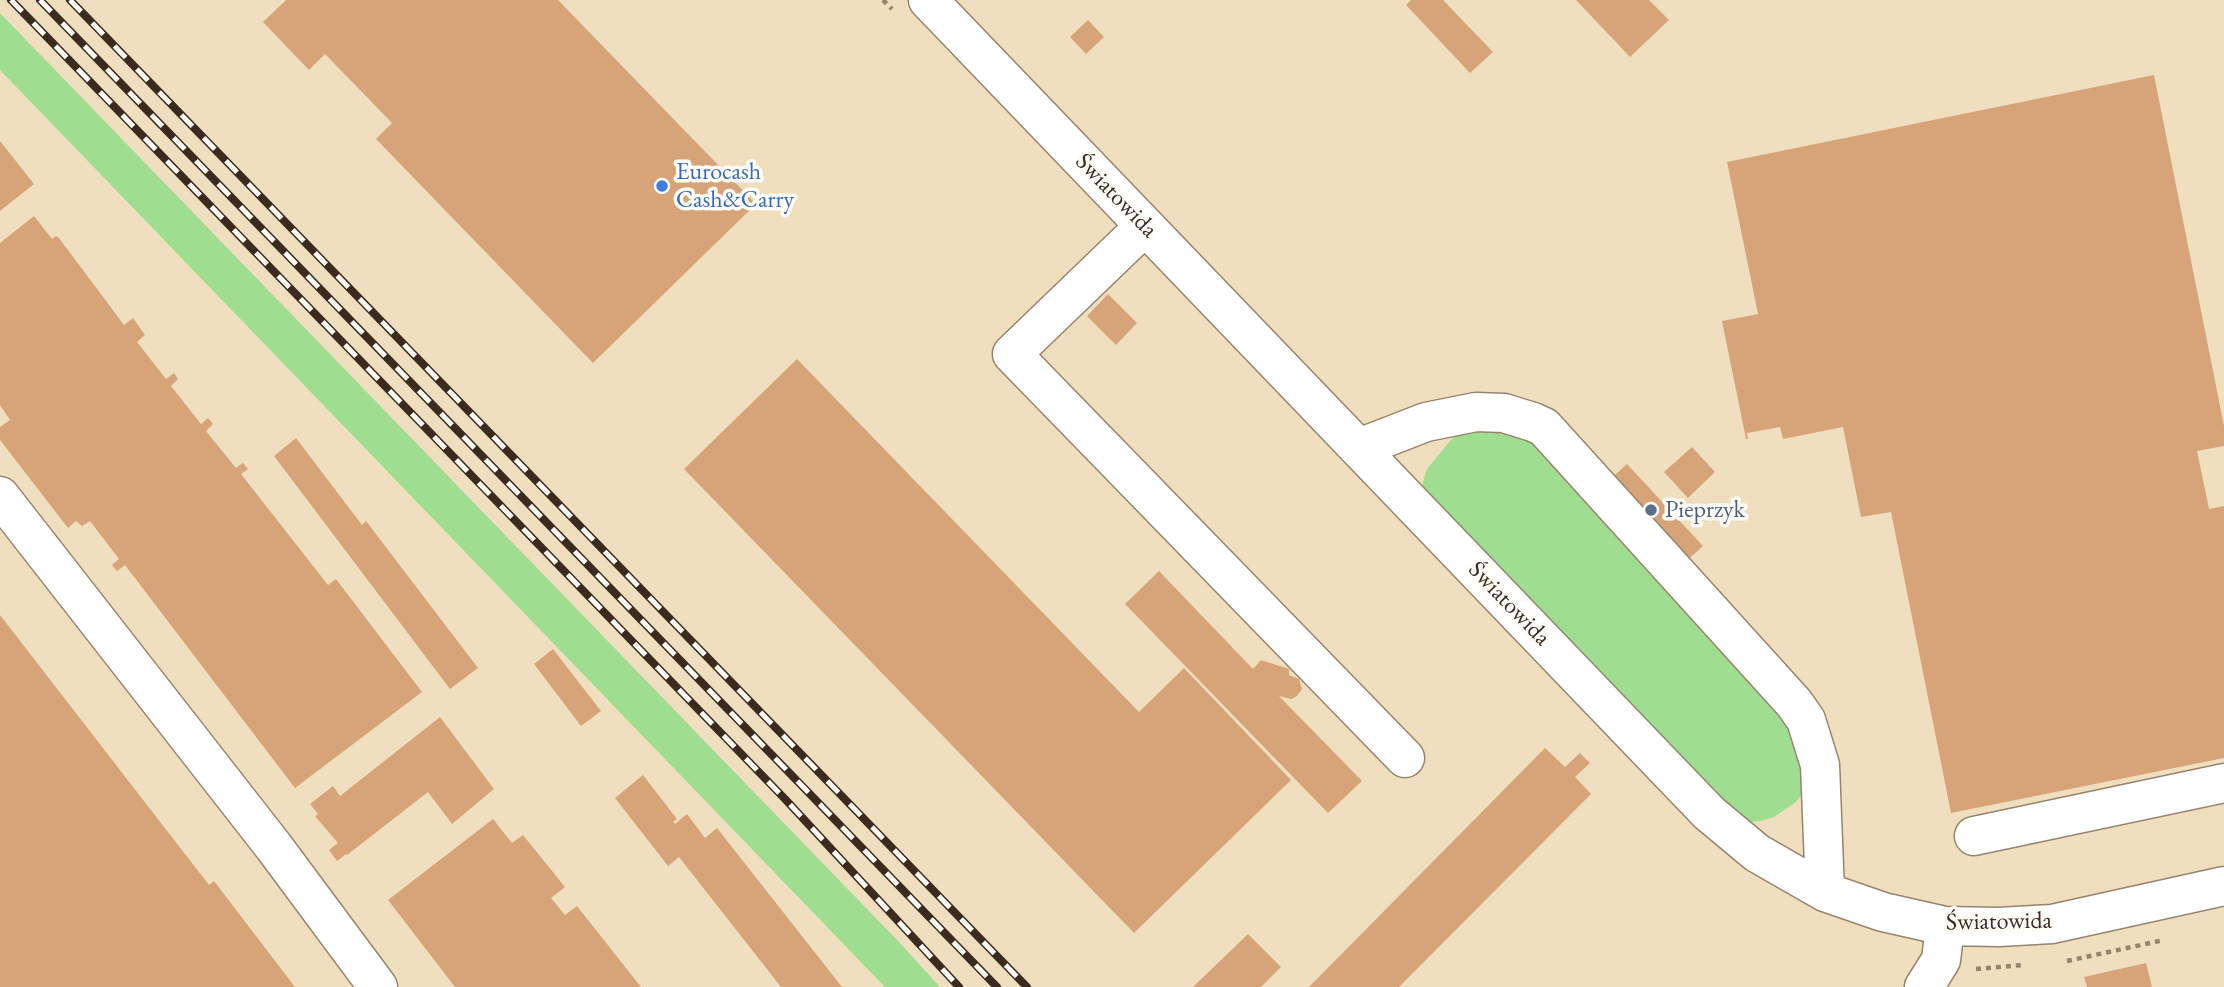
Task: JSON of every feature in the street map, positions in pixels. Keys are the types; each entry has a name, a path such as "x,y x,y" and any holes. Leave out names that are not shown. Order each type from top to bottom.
{"street":[{"name":"Światowida","path":"928,0 1709,813 1757,853 1825,892 1883,912 1945,926 2052,924 2224,886"},
{"path":"1145,226 1012,354 1405,758"},
{"path":"1359,448 1426,422 1476,412 1511,415 1544,427 1794,703 1806,720 1820,765 1825,892"},
{"path":"0,496 274,848 378,987"},
{"path":"1974,836 2224,783"},
{"path":"1932,982 1941,960 1945,926"}],"path":[{"path":"1973,970 2033,964"}],"green space":[{"path":"0,13 940,987 885,987 0,70"},
{"path":"1476,424 1528,439 1800,736 1802,794 1796,802 1774,817 1724,825 1422,514 1423,482 1427,469 1450,441"}],"building":[{"path":"286,0 558,0 756,204 593,363 376,139 392,123 325,54 309,70 263,22"},
{"path":"1411,0 1443,0 1493,52 1470,73 1406,5"},
{"path":"1576,0 1649,0 1669,20 1630,57"},
{"path":"1088,20 1104,37 1086,54 1070,37"},
{"path":"2154,75 2224,426 2224,446 2197,451 2209,509 2224,506 2224,758 1951,813 1891,512 1861,517 1843,427 1783,439 1780,427 1747,433 1746,439 1722,321 1758,314 1727,162"},
{"path":"0,141 34,184 0,211"},
{"path":"34,216 52,239 56,236 59,238 124,325 133,318 145,335 137,342 166,379 174,373 178,379 171,386 201,424 208,418 213,424 206,431 236,468 243,463 248,469 241,474 328,585 336,579 422,692 295,788 125,565 117,571 112,565 119,559 90,521 82,526 76,521 68,528 0,440 0,427 10,420 0,405 0,243"},
{"path":"1108,294 1137,323 1116,345 1087,316"},
{"path":"797,359 1139,712 1184,668 1291,780 1134,933 684,469"},
{"path":"296,438 362,525 366,521 478,668 450,689 274,456"},
{"path":"1692,447 1715,472 1688,498 1664,472"},
{"path":"1627,464 1703,546 1683,564 1607,482"},
{"path":"1159,571 1253,669 1261,660 1289,669 1289,675 1299,679 1302,689 1297,696 1291,699 1279,696 1362,781 1328,813 1125,604"},
{"path":"0,615 209,885 214,881 295,987 0,987"},
{"path":"553,649 601,711 581,726 534,664"},
{"path":"440,717 494,789 452,824 428,792 337,861 329,850 338,843 315,816 318,814 310,804 333,786 340,796"},
{"path":"1545,748 1565,767 1580,753 1590,763 1575,777 1591,794 1399,987 1309,987"},
{"path":"643,775 677,819 673,822 675,824 687,814 705,838 717,828 842,987 781,987 679,857 668,866 615,798"},
{"path":"493,819 512,843 523,835 565,887 551,898 565,915 577,906 641,987 455,987 388,900"},
{"path":"1248,934 1281,967 1261,987 1193,987"},
{"path":"2146,963 2152,987 2087,987 2084,977"}],"railway":[{"path":"11,0 785,799 959,987"},
{"path":"40,0 997,987"},
{"path":"70,0 1027,987"}],"place":[{"name":"Eurocash Cash&Carry","path":"662,186"},
{"name":"Pieprzyk","path":"1651,510"}]}
